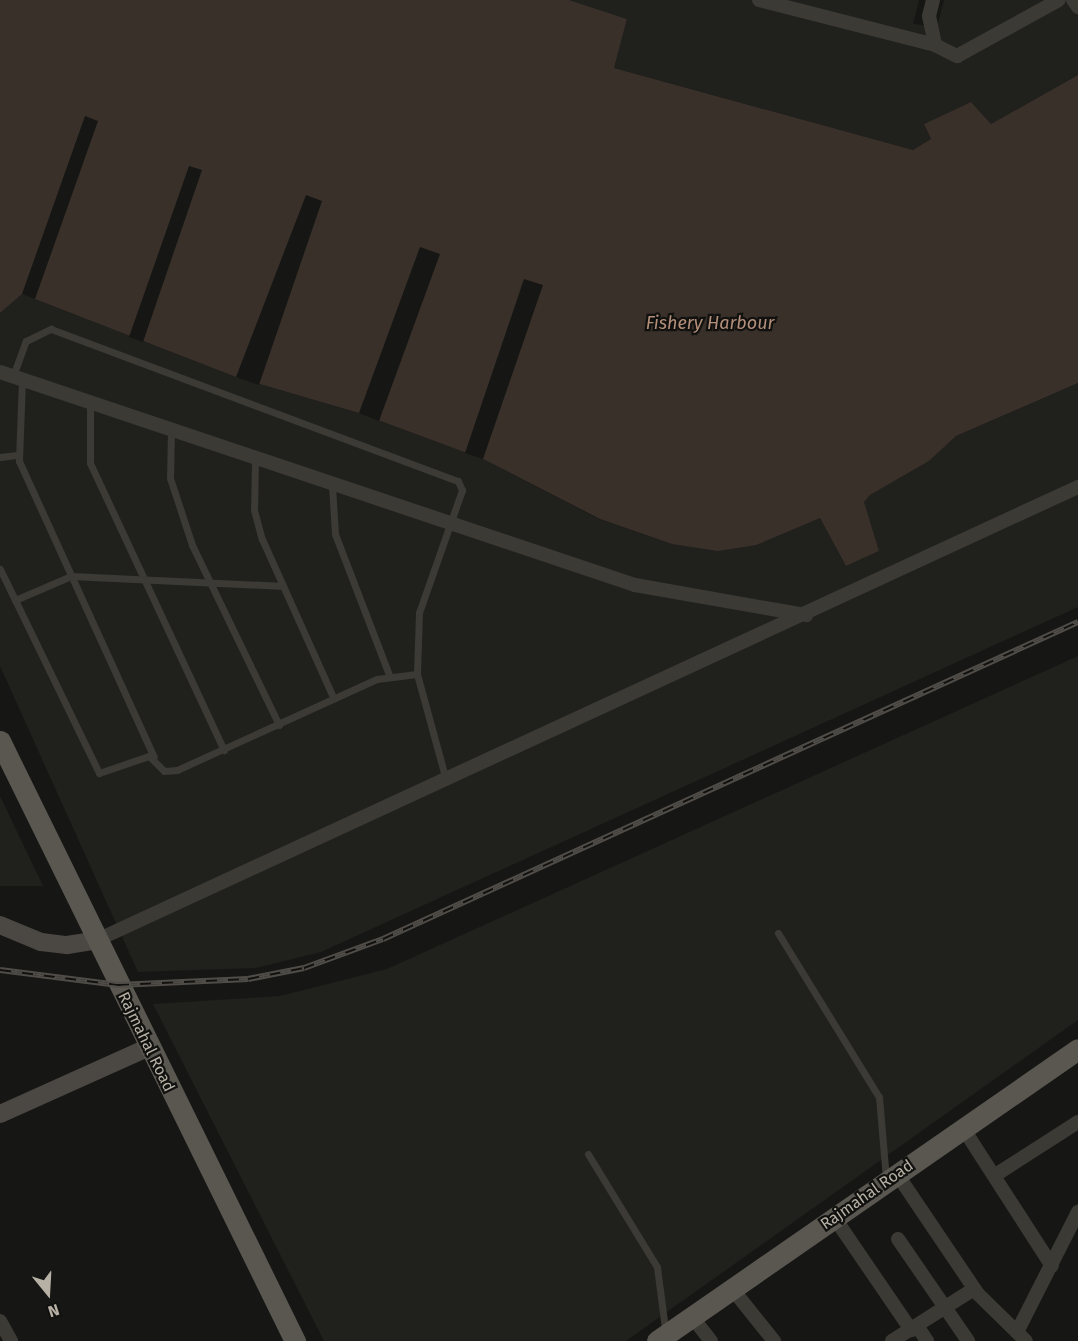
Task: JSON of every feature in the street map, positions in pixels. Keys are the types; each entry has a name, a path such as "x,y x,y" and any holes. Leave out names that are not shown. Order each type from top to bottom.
{"main road":[{"name":"Rajmahal Road","path":"0,741 6,771 97,940 296,1341"},
{"name":"Rajmahal Road","path":"661,1339 734,1291 834,1216 1078,1049"}],"street":[{"path":"759,0 934,45 957,56 1059,0"},
{"path":"933,0 929,16 934,45"},
{"path":"1073,0 1078,7"},
{"path":"12,376 449,527 634,585 807,615"},
{"path":"0,926 41,942 67,945 97,940 807,615 1078,487"},
{"path":"0,1114 149,1047"},
{"path":"997,1174 1078,1122"},
{"path":"963,1128 997,1174 1053,1266"},
{"path":"892,1178 974,1289 1021,1337 1078,1212"},
{"path":"834,1216 914,1328 927,1341"},
{"path":"898,1239 968,1341"},
{"path":"892,1341 945,1310 974,1289"},
{"path":"734,1291 774,1341"},
{"path":"693,1318 711,1341"},
{"path":"0,1321 11,1341"}],"lane":[{"path":"417,674 390,675 170,772 154,757 68,576 17,455 12,376 26,341 51,329 458,481 462,490 421,602 417,674 446,780"},
{"path":"90,403 87,452 224,750"},
{"path":"171,431 172,491 207,580 279,725"},
{"path":"0,457 17,455"},
{"path":"255,460 254,510 280,586 334,699"},
{"path":"332,486 335,534 390,675"},
{"path":"0,569 96,770 104,774 154,757"},
{"path":"15,600 68,576 207,580 280,586"},
{"path":"778,933 879,1097 892,1178"},
{"path":"588,1154 657,1267 661,1339"}],"shaded area":[{"path":"569,0 919,0 913,24 937,27 944,0 1078,0 1078,75 991,124 971,102 924,124 931,139 913,150 614,68 627,19"},
{"path":"22,294 236,377 359,413 483,459 599,519 672,544 788,530 820,518 846,566 879,551 863,502 870,495 929,461 956,436 1078,383 1078,607 321,952 256,968 138,972 0,666 0,313"},
{"path":"1078,656 1078,1020 626,1341 324,1341 153,1004 280,996 387,969"},
{"path":"0,796 43,886 0,886"}],"water":[{"name":"Fishery Harbour","path":"0,0 569,0 627,19 614,68 913,150 931,139 924,124 971,102 991,124 1078,75 1078,383 956,436 929,461 870,495 864,502 879,551 846,566 820,518 756,545 718,551 672,544 600,519 483,459 359,413 236,377 22,294 0,313"}],"pier":[{"path":"85,116 98,121 35,299 22,294"},
{"path":"189,166 202,170 143,342 129,337"},
{"path":"306,195 322,201 259,385 236,377"},
{"path":"420,247 440,254 379,421 359,413"},
{"path":"524,279 543,285 483,459 465,453"}],"railway":[{"path":"0,970 118,985 248,979 304,968 383,939 1078,622"}]}
